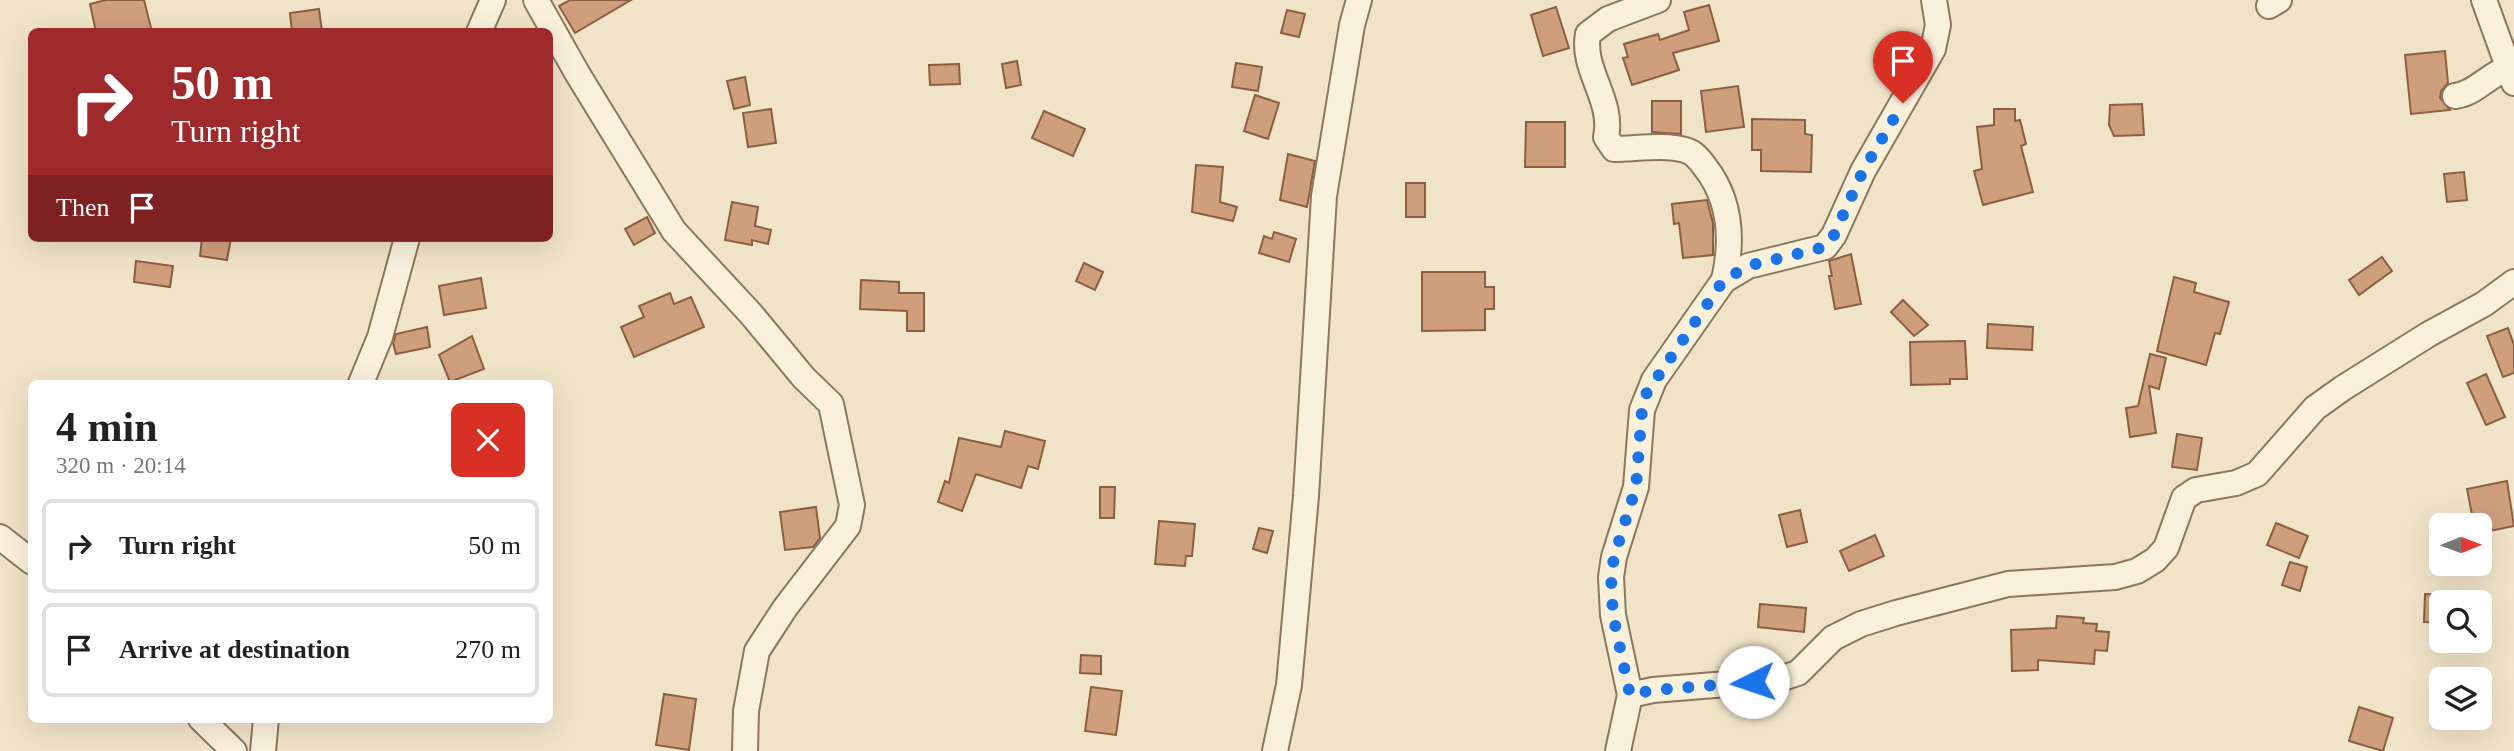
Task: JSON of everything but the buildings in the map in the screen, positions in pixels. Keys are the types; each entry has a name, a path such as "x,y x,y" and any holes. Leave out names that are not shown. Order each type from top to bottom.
{"street":[{"path":"481,28 493,0"},
{"path":"537,0 552,28"},
{"path":"1275,751 1289,685 1297,604 1314,397 1324,196 1352,25 1359,0"},
{"path":"1618,751 1630,695 1613,615 1611,577 1614,557 1636,487 1642,410 1654,380 1723,281 1728,261 1727,209 1724,195 1698,158 1688,150 1614,149 1608,144 1609,119 1586,48 1588,34 1608,19 1658,0"},
{"path":"1723,281 1748,266 1825,247 1834,235 1863,171 1933,49 1938,25 1934,0"},
{"path":"2455,96 2469,92 2490,75 2511,75 2484,0"},
{"path":"553,30 577,74 674,231 751,314 804,378 831,404 852,505 848,526 785,608 757,651 746,711 745,751"},
{"path":"362,380 380,337 406,242"},
{"path":"1630,695 1653,690 1776,680 1798,673 1833,638 1861,624 1896,613 2008,584 2115,577 2137,571 2155,560 2166,548 2184,498 2196,490 2236,484 2257,474 2315,408 2354,381 2484,304 2514,282"},
{"path":"0,537 28,559"},
{"path":"205,723 234,751"},
{"path":"263,751 266,723"}],"route":[{"path":"1753,682 1653,690 1630,695 1613,615 1611,577 1614,557 1636,487 1642,410 1646,394 1723,281 1748,266 1825,247 1834,235 1863,171 1903,103"}]}
